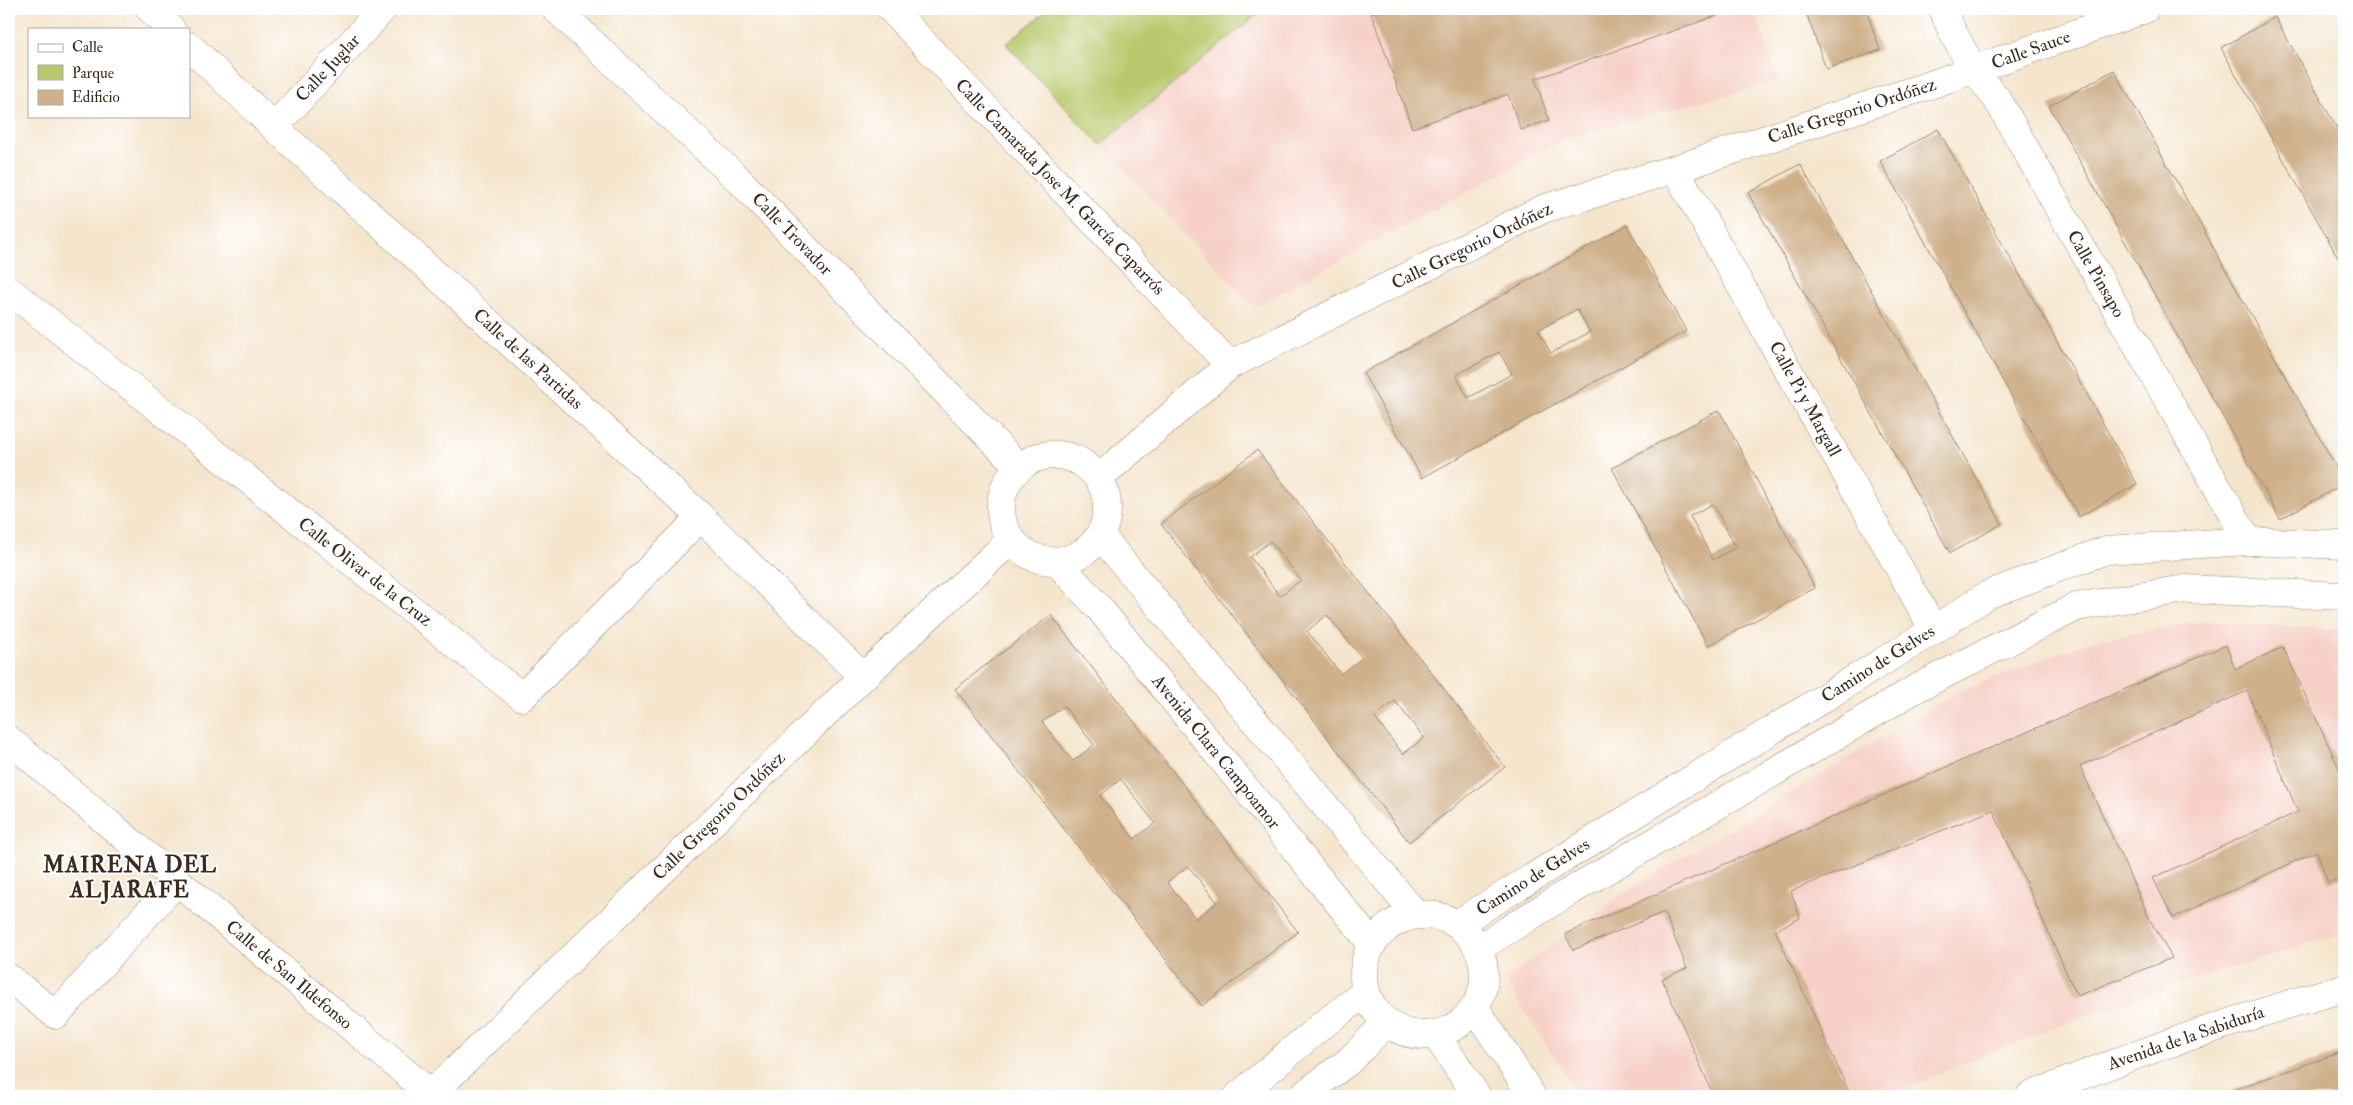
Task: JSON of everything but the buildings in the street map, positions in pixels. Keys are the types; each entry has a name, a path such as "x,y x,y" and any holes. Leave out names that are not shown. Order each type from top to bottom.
{"street":[{"path":"150,9 170,28"},
{"name":"Calle Juglar","path":"274,127 383,9"},
{"name":"Calle Trovador","path":"556,9 738,179 1018,467"},
{"name":"Calle Camarada Jose M. García Caparrós","path":"891,9 1230,365"},
{"name":"Calle Pinsapo","path":"1943,9 1950,29 1974,70 1997,99 2248,541"},
{"name":"Calle Sauce","path":"1974,70 2145,9"},
{"name":"Calle de las Partidas","path":"190,47 274,127 701,517 863,677"},
{"name":"Calle Gregorio Ordóñez","path":"1099,478 1230,365 1543,209 1675,169 1974,70"},
{"name":"Calle Pi y Margall","path":"1675,169 1934,630"},
{"name":"Calle Olivar de la Cruz","path":"9,290 522,697 701,517"},
{"path":"1052,454 1070,456 1086,464 1099,478 1105,492 1108,507 1106,522 1100,535 1084,552 1074,558 1057,562 1024,552 1011,540 1000,510 1002,494 1008,480 1018,467 1034,458 1052,454"},
{"path":"1100,535 1416,915"},
{"name":"Calle Gregorio Ordóñez","path":"430,1095 863,677 1011,540"},
{"name":"Camino de Gelves","path":"1457,924 1934,630 1987,595 2106,550 2248,541 2344,545"},
{"name":"Avenida Clara Campoamor","path":"1057,562 1100,609 1372,944"},
{"name":"Camino de Gelves","path":"1479,948 1564,895 1919,687 2076,607 2185,589 2344,596"},
{"name":"Calle de San Ildefonso","path":"9,740 430,1095"},
{"path":"9,978 56,1015 177,881"},
{"path":"1416,915 1438,916 1457,924 1470,935 1479,948 1484,963 1485,979 1476,1009 1463,1023 1436,1035 1405,1033 1386,1023 1374,1009 1366,992 1364,974 1367,956 1372,944 1383,930 1400,920 1416,915"},
{"name":"Avenida de la Sabiduría","path":"2030,1096 2100,1068 2229,1023 2344,988"},
{"path":"1238,1096 1366,992"},
{"path":"1476,1009 1532,1096"},
{"path":"1302,1096 1349,1061 1386,1023"},
{"path":"1436,1035 1477,1096"}],"shaded area":[{"path":"1048,9 1754,9 1779,81 1566,138 1254,307 1006,44"},
{"path":"2201,621 2328,629 2344,628 2344,932 2096,1012 1944,1071 1895,1096 1579,1096 1505,980 1630,889 1960,691 2088,642"}],"green space":[{"path":"1048,9 1263,9 1100,145 1006,44"}],"district":[{"name":"MAIRENA DEL ALJARAFE","path":"130,878"}]}
